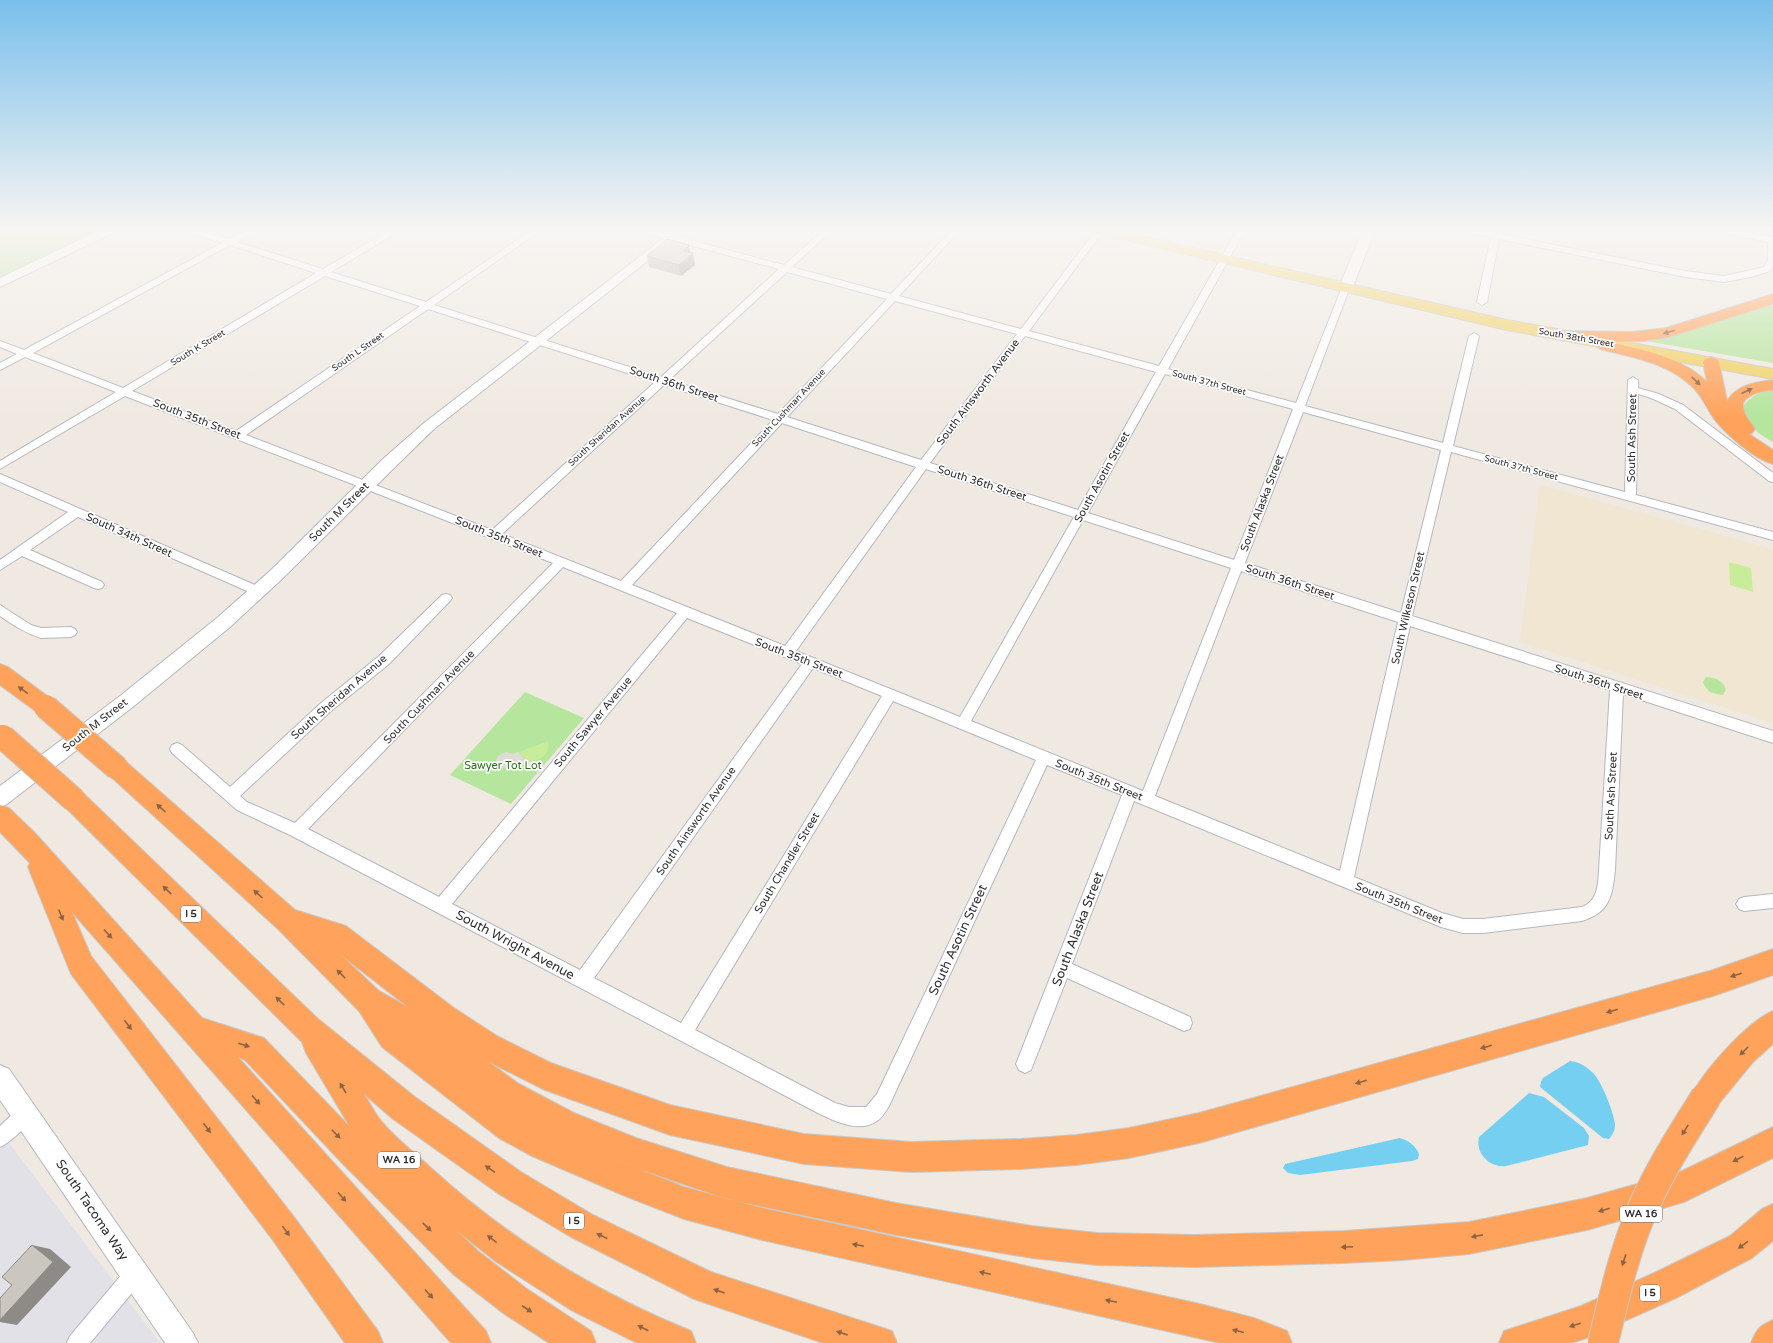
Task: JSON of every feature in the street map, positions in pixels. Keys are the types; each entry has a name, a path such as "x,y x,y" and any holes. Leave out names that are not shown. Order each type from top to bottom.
{"highway":[{"path":"1568,336 1625,338 1652,336 1773,299"},
{"path":"1568,336 1648,357 1680,370 1690,376 1705,390 1722,417 1742,437 1773,458"},
{"path":"1711,362 1722,417"},
{"path":"1773,385 1747,390 1738,397 1734,407 1744,427 1757,438 1773,448"},
{"path":"0,673 46,707 287,920 369,1002 392,1037 510,1127 543,1145 636,1185 684,1203 762,1224 1200,1321 1254,1335 1275,1343"},
{"name":"I 5","path":"1,735 74,800 308,1028 410,1112 510,1183 582,1226 706,1287 853,1336 880,1343"},
{"path":"0,816 31,847 465,1337"},
{"path":"31,847 81,965 283,1228 366,1343"},
{"path":"287,920 337,935 444,1018 487,1046 545,1075 670,1120 804,1149 911,1157 1021,1154 1076,1150 1129,1143 1199,1128 1713,983 1773,962"},
{"path":"369,1002 408,1023 509,1094 564,1124 636,1153 727,1183 811,1202 896,1219 1032,1242 1097,1249 1195,1251 1344,1247 1403,1244 1469,1238 1587,1214 1684,1186 1773,1142"},
{"name":"WA 16","path":"1603,1343 1618,1279 1637,1222 1670,1154 1706,1097 1743,1052 1773,1025"},
{"name":"WA 16","path":"308,1028 370,1133 443,1200 506,1250 583,1298 649,1331 679,1343"},
{"path":"193,1029 254,1048 354,1153 466,1263 515,1301 579,1343"},
{"name":"I 5","path":"1516,1343 1584,1322 1664,1286 1741,1247 1773,1220"},
{"path":"1768,1343 1773,1337"}],"main road":[{"name":"South 38th Street","path":"1370,293 1507,325 1773,374"}],"street":[{"path":"0,367 136,293"},
{"name":"South K Street","path":"0,466 290,293"},
{"name":"South 36th Street","path":"388,293 1773,737"},
{"name":"South L Street","path":"238,435 444,293"},
{"name":"South M Street","path":"0,798 153,680 258,591 366,485 429,426 600,293"},
{"name":"South Sheridan Avenue","path":"493,535 759,293"},
{"name":"South 37th Street","path":"877,293 1773,536"},
{"name":"South Cushman Avenue","path":"623,587 897,293"},
{"name":"South Ainsworth Avenue","path":"787,652 924,464 1052,293"},
{"name":"South Asotin Street","path":"963,724 1206,293"},
{"name":"South Alaska Street","path":"1147,799 1344,293"},
{"path":"1482,302 1484,293"},
{"name":"South Wilkeson Street","path":"1345,881 1405,620 1474,336"},
{"name":"South 35th Street","path":"0,344 366,485 787,652 1442,920 1468,927 1483,926 1582,914 1596,909 1601,903"},
{"name":"South Ash Street","path":"1630,497 1633,385 1684,410 1773,478"},
{"name":"South 34th Street","path":"0,478 258,591"},
{"path":"0,566 77,512"},
{"path":"21,551 98,585"},
{"name":"South Cushman Avenue","path":"297,831 561,562"},
{"name":"South Sheridan Avenue","path":"231,795 326,707 384,660 446,598"},
{"path":"0,610 27,628 41,633 72,632"},
{"name":"South Sawyer Avenue","path":"441,906 685,612"},
{"name":"South Ainsworth Avenue","path":"583,980 810,662"},
{"name":"South Ash Street","path":"1601,903 1607,870 1618,688"},
{"name":"South Chandler Street","path":"684,1033 890,694"},
{"name":"South Wright Avenue","path":"177,749 242,806 297,831 833,1110 848,1117 865,1117"},
{"name":"South Asotin Street","path":"865,1117 873,1113 883,1100 1044,757"},
{"name":"South Alaska Street","path":"1025,1064 1130,793"},
{"path":"1744,904 1773,901"},
{"path":"1063,968 1184,1023"},
{"name":"South Tacoma Way","path":"0,1078 26,1113 183,1343"},
{"path":"0,1138 26,1113"},
{"path":"77,1343 135,1274"}],"shaded area":[{"path":"1540,485 1773,549 1773,723 1520,642"},
{"path":"506,752 513,754 518,752 526,760 540,765 545,765 537,774 536,770 518,761 515,761 509,767 500,768 497,766 496,760 498,756"},
{"path":"0,1131 160,1343 0,1343"}],"green space":[{"path":"1773,304 1773,363 1640,340 1670,336 1716,323"},
{"path":"1773,390 1773,442 1753,427 1747,418 1744,405 1757,394 1764,391"},
{"path":"1729,562 1751,568 1753,592 1730,585"},
{"path":"1706,677 1716,679 1723,683 1726,689 1723,695 1713,693 1706,688 1703,682"},
{"name":"Sawyer Tot Lot","path":"525,692 584,718 511,804 450,775"},
{"path":"548,741 548,750 546,754 539,759 531,761 526,760 519,752"}],"water":[{"path":"1570,1061 1577,1062 1586,1067 1594,1074 1601,1084 1610,1106 1615,1125 1614,1131 1609,1139 1603,1138 1540,1087 1543,1078"},
{"path":"1529,1093 1544,1097 1584,1128 1589,1136 1588,1145 1506,1166 1494,1165 1481,1154 1478,1143 1479,1137"},
{"path":"1400,1138 1414,1146 1419,1154 1418,1159 1300,1175 1288,1173 1283,1168 1285,1164"}],"building":[{"path":"32,1245 53,1262 0,1320 0,1298 12,1285 2,1277"}]}
